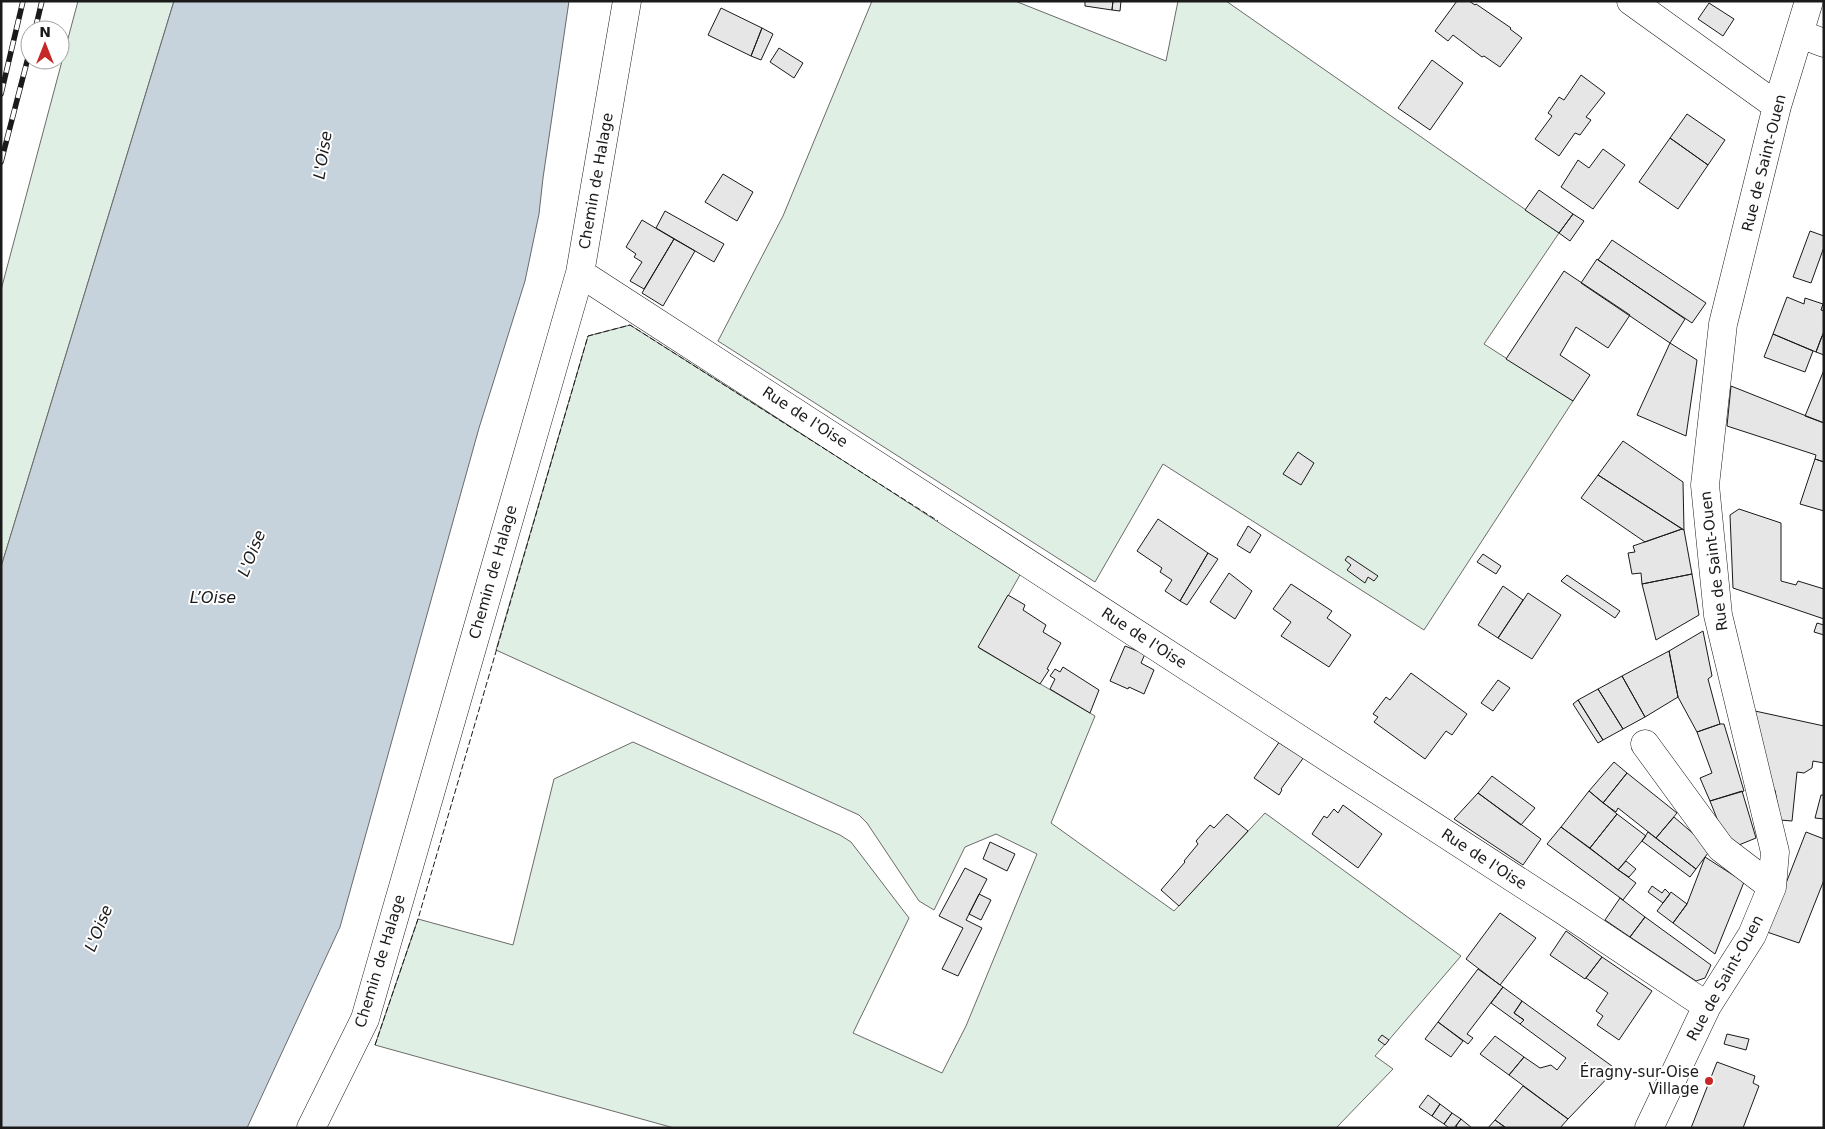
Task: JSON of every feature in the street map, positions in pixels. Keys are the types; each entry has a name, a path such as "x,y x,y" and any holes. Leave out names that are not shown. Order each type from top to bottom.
{"street":[{"name":"Chemin de Halage","path":"311,1128 365,1018 580,273 627,1"},
{"path":"1631,1 1777,106"},
{"name":"Rue de Saint-Ouen","path":"1649,1128 1707,1006 1752,935 1772,887 1775,852 1718,615 1705,485 1723,324 1777,106 1812,38 1810,1"},
{"name":"Rue de l'Oise","path":"580,273 1566,912 1707,1006"},
{"path":"1645,744 1721,848 1772,887"}],"green space":[{"path":"78,1 174,1 1,567 1,290 60,70 70,70 70,31"},
{"path":"872,1 1015,1 1166,61 1178,1 1226,1 1559,233 1484,344 1573,401 1424,630 1163,464 1095,582 718,341 783,216"},
{"path":"630,325 1021,573 979,648 1095,716 1051,823 1174,911 1265,813 1461,956 1375,1056 1393,1069 1336,1128 674,1128 375,1045 418,919 513,945 554,779 633,742 840,835 851,842 909,918 853,1033 942,1073 966,1026 1037,854 996,834 965,847 934,910 919,901 867,823 859,815 496,650 588,336"}],"water":[{"name":"L’Oise","path":"174,1 569,1 539,214 525,281 479,428 340,927 247,1128 1,1128 1,567"}],"building":[{"path":"1085,1 1113,1 1112,10 1085,6"},
{"path":"1113,1 1121,1 1120,11 1112,10"},
{"path":"1457,1 1469,1 1476,4 1511,28 1522,38 1500,67 1484,56 1482,57 1453,35 1448,41 1435,31"},
{"path":"1709,3 1734,19 1723,36 1698,19"},
{"path":"721,8 762,28 751,56 708,35"},
{"path":"762,28 773,34 761,60 751,56"},
{"path":"779,48 803,63 794,78 770,62"},
{"path":"1432,60 1463,83 1430,130 1398,108"},
{"path":"1581,75 1605,93 1586,117 1591,120 1580,135 1575,133 1559,156 1535,139 1552,116 1548,113 1559,97 1564,100"},
{"path":"1687,114 1725,140 1708,165 1670,138"},
{"path":"1670,138 1708,165 1678,209 1639,182"},
{"path":"1603,149 1625,165 1593,209 1561,187 1578,160 1589,168"},
{"path":"723,174 753,192 737,221 705,202"},
{"path":"1539,190 1573,214 1559,233 1525,210"},
{"path":"665,211 724,244 714,262 656,228"},
{"path":"1573,214 1584,221 1570,241 1559,233"},
{"path":"642,220 674,239 644,289 630,281 642,262 634,257 636,254 626,247"},
{"path":"1810,231 1824,236 1824,247 1811,283 1793,277"},
{"path":"674,239 695,251 663,306 642,293"},
{"path":"1612,240 1706,303 1692,323 1598,260"},
{"path":"1597,259 1685,319 1670,343 1581,283"},
{"path":"1564,271 1630,315 1608,348 1576,327 1560,355 1590,375 1573,401 1506,359"},
{"path":"1787,297 1804,304 1805,298 1823,304 1821,310 1824,311 1824,331 1816,352 1773,334"},
{"path":"1773,334 1813,351 1805,372 1764,357"},
{"path":"1822,336 1824,336 1824,355 1816,352"},
{"path":"1670,343 1697,360 1686,436 1637,415"},
{"path":"1824,370 1824,423 1805,416"},
{"path":"1731,386 1824,423 1824,462 1815,459 1816,455 1727,426"},
{"path":"1623,441 1683,482 1684,530 1598,475"},
{"path":"1298,452 1314,463 1301,485 1283,474"},
{"path":"1815,459 1824,462 1824,511 1800,504"},
{"path":"1598,475 1682,529 1645,542 1581,498"},
{"path":"1739,509 1781,523 1781,581 1796,585 1798,581 1824,589 1824,619 1733,588 1730,515"},
{"path":"1158,519 1208,553 1180,601 1165,591 1172,580 1160,572 1162,568 1137,551"},
{"path":"1248,526 1261,535 1250,553 1237,545"},
{"path":"1682,529 1684,530 1692,574 1642,584 1641,573 1632,574 1628,553 1635,552 1633,546"},
{"path":"1208,553 1218,559 1187,605 1180,601"},
{"path":"1483,554 1501,566 1496,574 1477,562"},
{"path":"1348,556 1378,576 1374,581 1368,577 1365,583 1347,570 1351,565 1345,560"},
{"path":"1229,573 1252,591 1235,619 1210,602"},
{"path":"1692,574 1699,615 1656,640 1642,584"},
{"path":"1567,575 1620,611 1615,618 1561,581"},
{"path":"1291,584 1332,611 1327,618 1351,635 1329,667 1281,636 1291,622 1273,609"},
{"path":"1503,586 1523,600 1498,638 1478,625"},
{"path":"1528,593 1561,615 1532,659 1498,638"},
{"path":"1008,595 1025,605 1023,610 1046,625 1043,632 1061,643 1047,669 1049,670 1040,684 978,647"},
{"path":"1817,623 1824,625 1824,635 1814,632"},
{"path":"1703,631 1712,676 1708,679 1720,724 1697,732 1678,697 1669,651"},
{"path":"1125,646 1145,654 1141,663 1154,670 1144,694 1110,681"},
{"path":"1669,651 1678,697 1645,717 1622,676"},
{"path":"1063,667 1099,690 1090,713 1050,689 1055,679 1050,676 1055,669 1060,672"},
{"path":"1411,673 1467,714 1452,735 1446,731 1425,759 1374,722 1378,717 1373,714 1386,697 1390,700"},
{"path":"1622,676 1645,717 1623,729 1598,689"},
{"path":"1498,680 1510,688 1493,711 1481,703"},
{"path":"1598,689 1623,729 1603,740 1578,700"},
{"path":"1578,700 1603,740 1598,743 1573,704"},
{"path":"1755,711 1824,726 1824,763 1813,761 1812,768 1804,773 1797,772 1792,821 1780,820 1775,790 1771,790"},
{"path":"1724,724 1744,791 1710,801 1700,778 1712,773 1697,732"},
{"path":"1280,741 1304,757 1281,789 1279,795 1254,778"},
{"path":"1614,762 1627,773 1603,803 1589,791"},
{"path":"1627,773 1677,813 1656,838 1618,808 1616,812 1603,803"},
{"path":"1492,776 1535,808 1521,825 1478,793"},
{"path":"1589,791 1617,814 1590,848 1561,827"},
{"path":"1742,791 1756,838 1729,849 1710,801"},
{"path":"1478,793 1541,839 1523,865 1454,819"},
{"path":"1821,795 1824,795 1824,819 1815,818"},
{"path":"1343,805 1382,834 1358,868 1312,834 1324,816 1327,818 1334,809 1338,813"},
{"path":"1227,814 1248,831 1179,906 1161,890 1198,844 1196,841 1210,825 1214,828"},
{"path":"1617,814 1646,836 1618,870 1590,848"},
{"path":"1674,817 1711,849 1696,869 1656,838"},
{"path":"1561,827 1636,883 1623,900 1547,844"},
{"path":"1648,832 1696,869 1690,877 1642,841"},
{"path":"1806,832 1824,839 1824,880 1799,943 1767,932"},
{"path":"990,842 1015,854 1007,871 983,859"},
{"path":"1705,857 1744,882 1715,954 1673,923 1687,904"},
{"path":"1626,861 1636,869 1629,877 1618,870"},
{"path":"965,868 987,879 966,920 982,928 958,976 942,969 963,928 939,916"},
{"path":"1652,886 1662,893 1665,889 1670,894 1663,903 1648,892"},
{"path":"1671,892 1687,904 1673,923 1657,911"},
{"path":"979,894 991,900 981,920 969,914"},
{"path":"1620,898 1645,917 1630,937 1605,920"},
{"path":"1500,913 1536,938 1500,985 1466,959"},
{"path":"1645,917 1711,965 1705,978 1696,981 1630,937"},
{"path":"1566,931 1602,957 1585,979 1550,955"},
{"path":"1602,957 1652,991 1619,1040 1597,1025 1603,1016 1596,1011 1608,993 1586,978"},
{"path":"1478,969 1503,987 1467,1034 1473,1038 1468,1044 1438,1022"},
{"path":"1503,987 1522,1001 1514,1013 1524,1020 1520,1024 1491,1003"},
{"path":"1522,1001 1616,1069 1568,1119 1509,1075 1524,1057 1540,1068 1551,1065 1557,1070 1566,1058 1520,1024 1524,1020 1514,1013"},
{"path":"1438,1022 1463,1041 1451,1057 1425,1039"},
{"path":"1727,1034 1749,1039 1746,1050 1724,1044"},
{"path":"1382,1035 1389,1040 1385,1045 1378,1040"},
{"path":"1495,1036 1524,1057 1509,1075 1480,1054"},
{"path":"1717,1062 1755,1076 1753,1083 1759,1086 1743,1128 1691,1128"},
{"path":"1523,1086 1568,1119 1560,1128 1506,1128 1495,1120"},
{"path":"1428,1095 1440,1104 1432,1116 1419,1107"},
{"path":"1440,1104 1452,1113 1444,1124 1432,1116"},
{"path":"1452,1113 1461,1119 1454,1128 1449,1128 1444,1124"},
{"path":"1461,1119 1472,1128 1458,1128 1456,1126"},
{"path":"1495,1120 1505,1127 1488,1128"}],"railway":[{"path":"1,94 23,1"},
{"path":"37,20 42,1"},
{"path":"1,162 25,70"}],"fence":[{"path":"375,1045 418,919 588,336 630,325 938,521"}],"place":[{"name":"Éragny-sur-Oise Village","path":"1709,1081"}],"water label":[{"name":"L'Oise","path":"322,155"},
{"name":"L'Oise","path":"251,553"},
{"name":"L'Oise","path":"98,928"}]}
